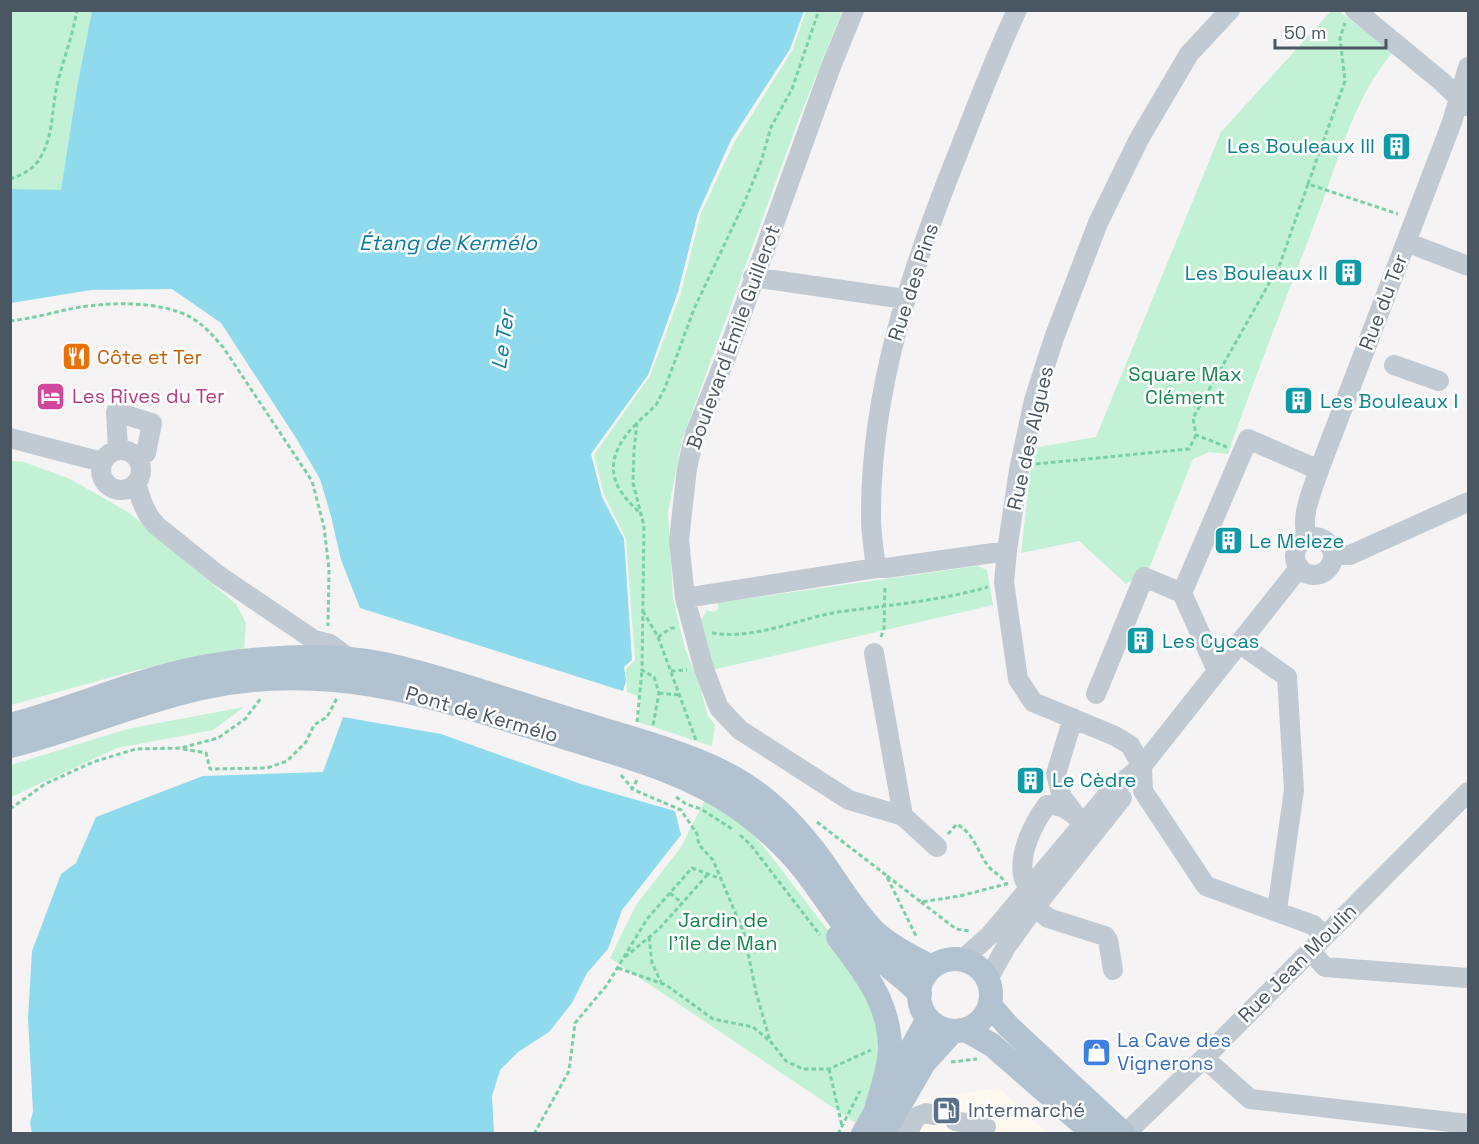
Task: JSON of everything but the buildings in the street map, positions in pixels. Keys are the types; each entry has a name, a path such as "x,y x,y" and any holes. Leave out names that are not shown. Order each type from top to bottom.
{"main road":[{"path":"10,725 140,683 194,669 281,658 345,678"},
{"path":"10,746 202,688 298,677 345,678"},
{"name":"Pont de Kermélo","path":"345,678 428,696 622,746"},
{"path":"622,746 667,771 710,790 762,826 804,869 848,930 920,994"},
{"path":"622,746 683,755 749,786 780,812 814,851 876,932 898,949 932,967"},
{"path":"762,826 784,863 877,990 887,1023 890,1049 876,1110"},
{"path":"883,1134 928,1059 959,1030 977,1024 986,1015 990,1005 991,991 988,979 980,969 970,962 949,960 932,967 920,988 922,1011 928,1019 942,1029 959,1030 992,1045 1094,1134"},
{"path":"990,1005 1008,1026 1125,1134"},
{"path":"852,1130 876,1110 928,1019"}],"street":[{"name":"Boulevard Émile Guillerot","path":"854,10 830,69 726,357 695,434 687,468 679,540 685,598 704,669 719,708 740,730 849,800 903,816"},
{"name":"Rue des Pins","path":"881,568 871,519 874,444 884,380 905,299 944,189 1017,10"},
{"name":"Rue des Algues","path":"1138,770 1130,745 1115,736 1033,702 1018,680 1004,582 1007,551 1019,470 1034,400 1098,223 1139,139 1190,54 1230,10"},
{"path":"1350,15 1464,103"},
{"name":"Rue du Ter","path":"1306,538 1304,531 1306,508 1319,470 1414,220 1464,103 1468,67"},
{"path":"1406,242 1468,266"},
{"path":"753,278 905,299"},
{"path":"1394,365 1439,381"},
{"path":"118,449 116,412 152,423 146,453 138,459"},
{"path":"10,438 102,462"},
{"path":"1182,593 1248,438 1319,470"},
{"path":"118,449 130,452 138,459 141,472 131,488 119,490 107,485 101,474 102,462 108,453 118,449"},
{"path":"136,483 143,507 157,526 218,575 314,640 330,644 345,678"},
{"path":"1333,555 1350,555 1468,502"},
{"path":"1306,538 1324,539 1329,543 1333,555 1330,566 1321,574 1309,574 1299,568 1296,563 1296,551 1306,538"},
{"path":"685,598 1007,551"},
{"path":"1023,889 1121,800 1138,770 1299,568"},
{"path":"1096,694 1144,577 1182,593 1217,671"},
{"path":"1239,643 1287,677 1294,790 1277,910"},
{"path":"874,653 903,816 937,846"},
{"path":"1073,718 1056,774 1062,797 1081,820"},
{"path":"1138,770 1143,791 1206,886 1277,910 1313,925 1324,935"},
{"path":"962,960 990,935 1023,889 1081,820 1110,792 1138,770"},
{"name":"Rue Jean Moulin","path":"1125,1134 1204,1058 1468,792"},
{"path":"988,979 1006,947 1023,889 1024,859 1037,818 1047,805 1063,806 1081,820"},
{"path":"1023,889 1048,918 1107,937 1113,970"},
{"path":"1310,951 1325,967 1466,975"},
{"path":"1204,1058 1250,1099 1468,1124"},
{"path":"907,1134 916,1117 926,1113 934,1115"},
{"path":"954,1121 984,1130"}],"path":[{"path":"10,179 30,169 45,151 58,78 72,36 77,10"},
{"path":"642,517 616,482 612,467 616,449 626,434 656,405 665,388 694,309 761,162 771,127 792,89 819,10"},
{"path":"1019,470 1035,464 1189,449 1196,435 1194,418 1280,264 1345,81 1340,38 1350,15"},
{"path":"1308,184 1414,220"},
{"path":"10,321 83,306 136,305 180,312 207,329 223,347 312,481 324,527 329,568 327,611 330,644"},
{"path":"632,789 622,746 642,670 645,559 642,517 633,483 637,423"},
{"path":"1196,435 1242,453"},
{"path":"874,653 884,628 881,568"},
{"path":"693,629 728,636 837,613 965,594 1004,582"},
{"path":"642,609 658,637 697,744"},
{"path":"642,670 654,677 659,693 652,727"},
{"path":"10,809 45,784 93,762 136,749 181,748 206,753 210,769 267,768 287,760 306,742 314,725 327,717 345,678"},
{"path":"659,693 680,695"},
{"path":"181,748 218,738 245,719 260,698 267,696"},
{"path":"632,789 638,778"},
{"path":"632,789 681,810 697,834 699,845 713,860 744,933 756,992 770,1041"},
{"path":"701,809 735,831 750,844 823,940"},
{"path":"937,846 957,824 972,837 992,870 1004,880 1023,889"},
{"path":"534,1134 568,1071 575,1023 607,985 647,920 692,868 723,880"},
{"path":"623,959 650,937 708,874"},
{"path":"886,875 921,902 1023,889"},
{"path":"670,893 682,903"},
{"path":"650,937 652,963 662,984"},
{"path":"618,968 662,984 712,1019 753,1027 770,1041 786,1061 803,1069 829,1069 876,1048 875,1054"},
{"path":"928,1059 939,1064 978,1059"},
{"path":"829,1069 852,1130"},
{"path":"852,1130 863,1085"},
{"path":"838,1134 852,1130"}],"shaded area":[{"path":"999,1088 1047,1133 901,1134 922,1099"}],"green space":[{"path":"11,11 92,11 77,87 61,191 11,189"},
{"path":"806,11 842,11 798,121 682,440 668,512 673,598 685,649 699,683 708,716 715,725 712,746 638,722 640,697 627,692 626,669 635,660 626,539 604,494 594,455 650,376 681,293 701,213 734,143 792,51"},
{"name":"Square Max Clément","path":"1331,11 1339,11 1392,53 1366,91 1347,134 1228,454 1209,452 1193,459 1149,569 1126,584 1079,541 1021,553 1033,448 1096,437 1221,132"},
{"path":"10,461 24,462 70,479 128,512 236,604 246,623 244,649 137,670 11,705"},
{"path":"977,566 987,570 993,605 712,670 701,620 707,610 713,612 719,609 717,603"},
{"path":"244,707 213,730 117,748 11,797 11,765 127,729"},
{"name":"Jardin de l'île de Man","path":"705,800 747,827 871,987 880,1009 879,1077 856,1123 610,958 636,905 681,847"}],"water":[{"name":"Étang de Kermélo","path":"92,11 804,11 790,49 731,140 698,213 678,292 648,375 591,454 602,497 624,539 632,660 624,667 626,681 623,691 360,608 341,560 320,479 296,438 221,323 172,289 91,290 11,303 11,189 61,190 77,87"},
{"path":"343,717 441,734 581,784 675,811 681,835 622,910 608,949 587,973 572,1003 549,1032 518,1052 500,1070 492,1096 494,1133 32,1133 28,1018 32,951 61,874 76,863 96,817 203,776 323,772"}],"place":[{"name":"Les Bouleaux III","path":"1396,146"},
{"name":"Les Bouleaux II","path":"1349,273"},
{"name":"Côte et Ter","path":"76,357"},
{"name":"Les Rives du Ter","path":"51,396"},
{"name":"Les Bouleaux I","path":"1299,401"},
{"name":"Le Meleze","path":"1228,541"},
{"name":"Les Cycas","path":"1141,641"},
{"name":"Le Cèdre","path":"1031,780"},
{"name":"La Cave des Vignerons","path":"1096,1052"},
{"name":"Intermarché","path":"947,1110"}],"water label":[{"name":"Le Ter","path":"503,340"}]}
